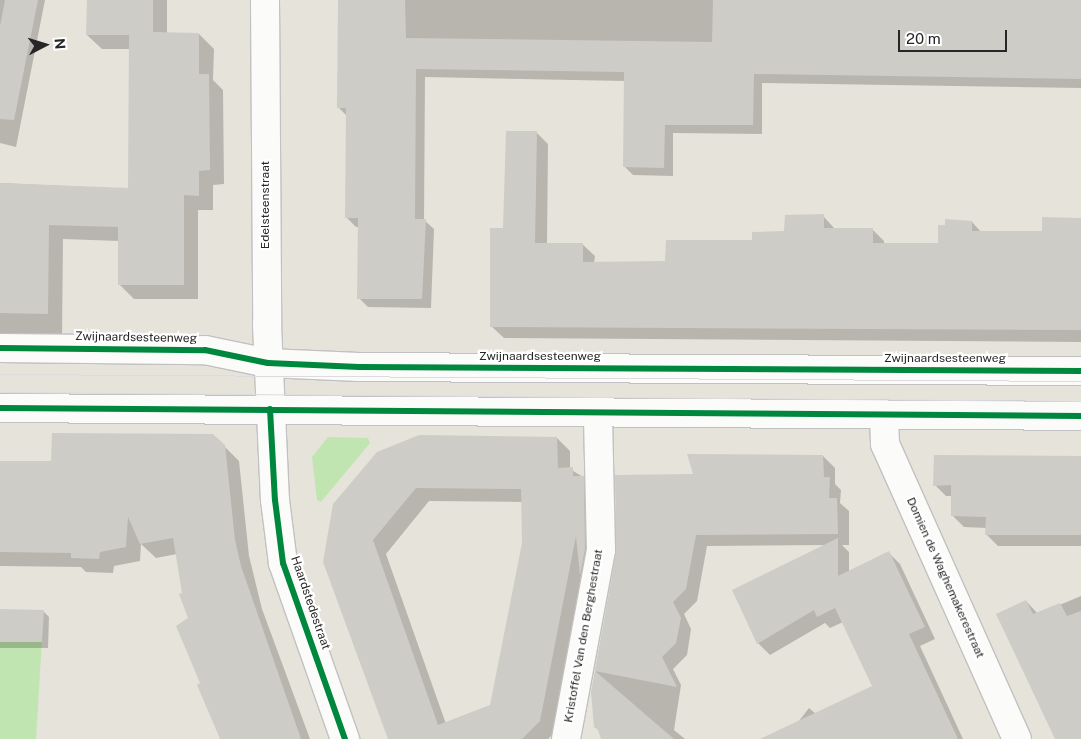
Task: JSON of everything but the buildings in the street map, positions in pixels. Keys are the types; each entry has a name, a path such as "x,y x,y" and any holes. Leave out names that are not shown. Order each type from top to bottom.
{"street":[{"name":"Edelsteenstraat","path":"265,0 270,409"},
{"name":"Zwijnaardsesteenweg","path":"0,348 205,350 268,363 369,367 1081,371"},
{"path":"0,408 1081,416"},
{"name":"Haardstedestraat","path":"270,409 275,500 283,563 346,739"},
{"name":"Kristoffel Van den Berghestraat","path":"566,739 601,550 598,413"},
{"name":"Domien de Waghemakerestraat","path":"884,415 885,444 1018,739"}],"green space":[{"path":"328,437 368,438 370,443 321,502 317,500 312,457"},
{"path":"0,639 42,639 36,739 0,739"}],"tram line":[{"path":"0,374 1081,381"},
{"path":"0,392 1081,401"}],"cycle path":[{"path":"0,348 205,350 268,363 359,367 1081,371"},
{"path":"0,408 1081,416"},
{"path":"270,409 275,500 283,563 345,739"}]}
